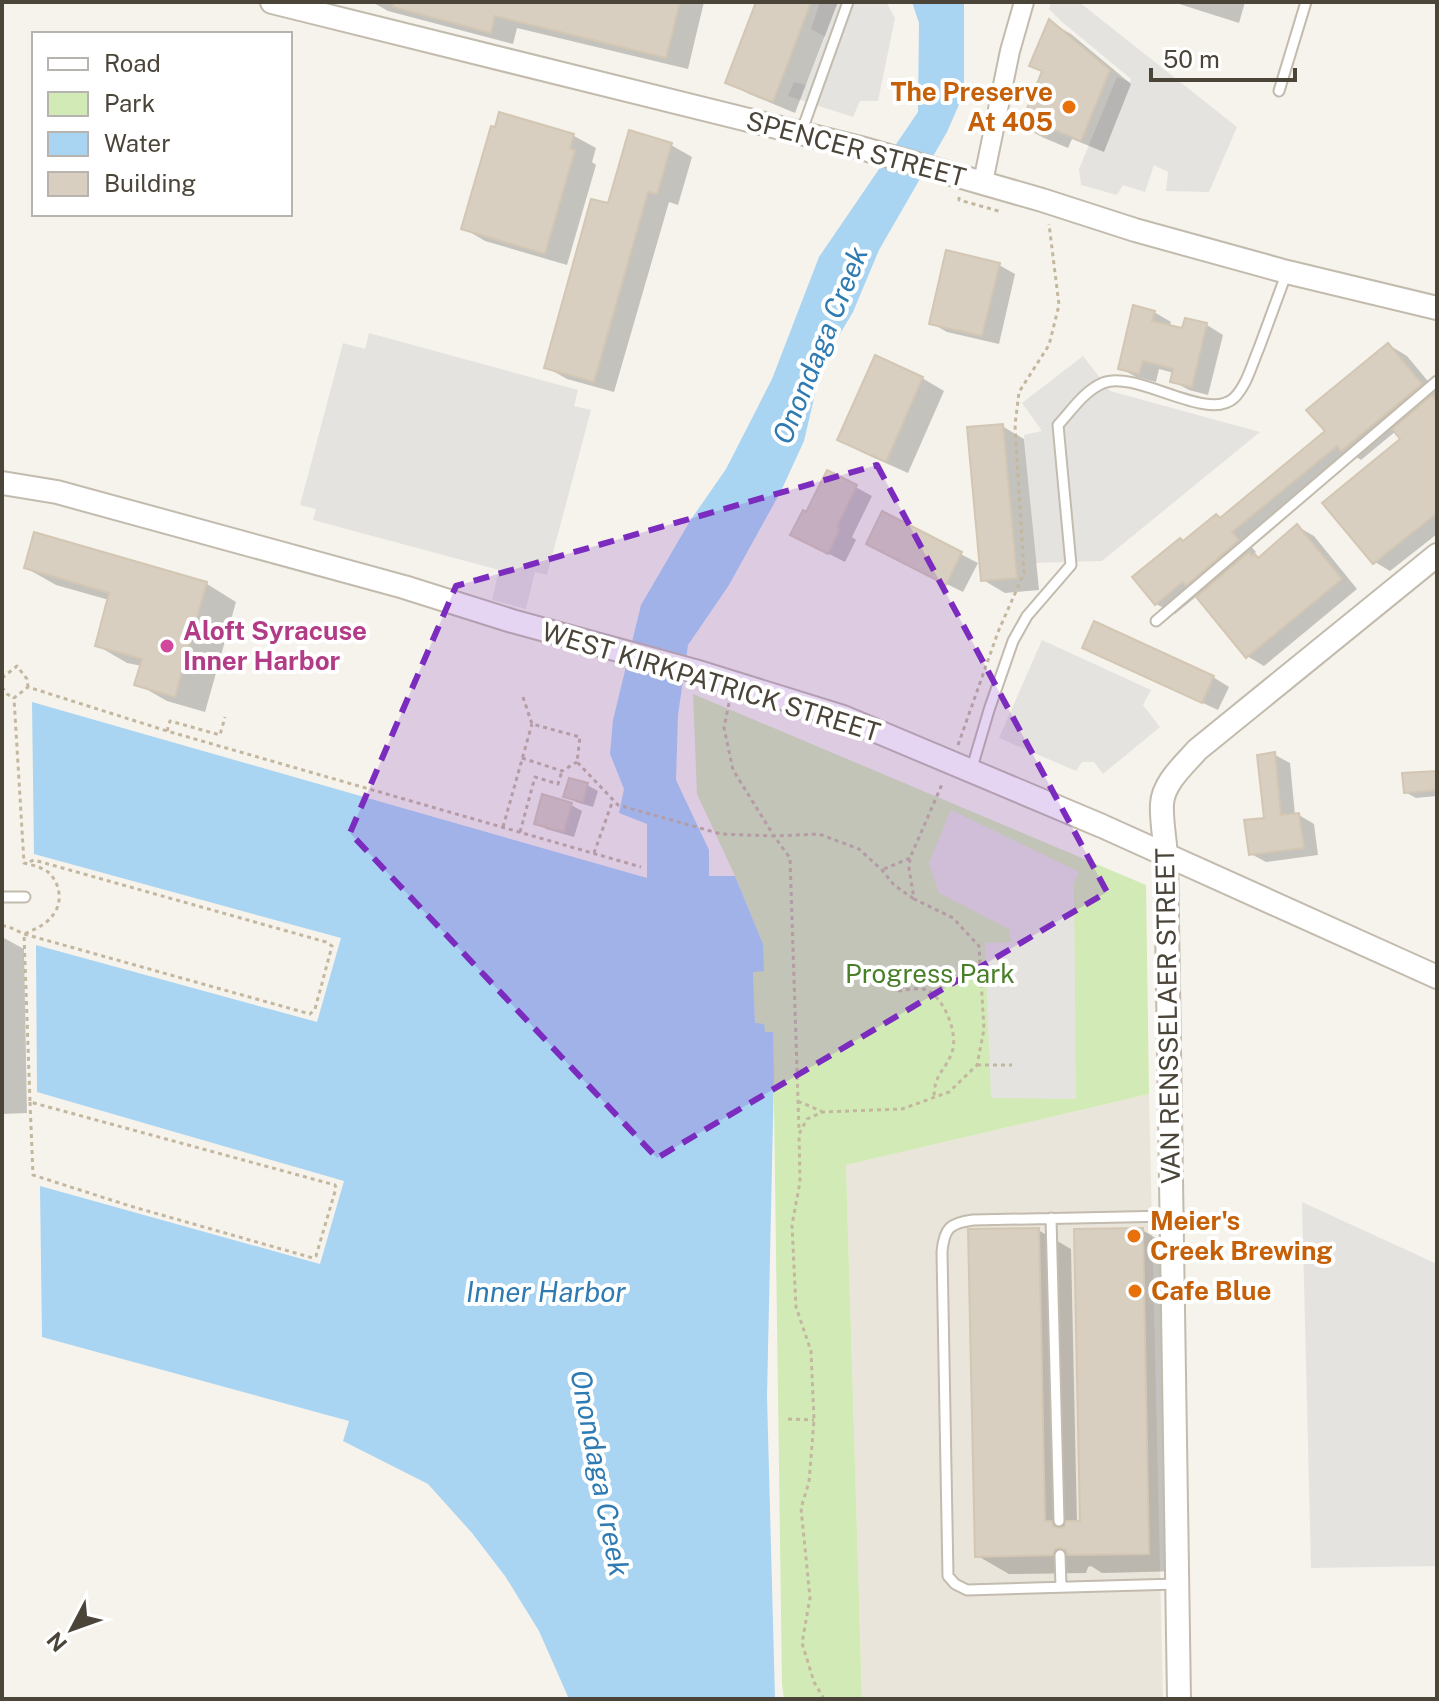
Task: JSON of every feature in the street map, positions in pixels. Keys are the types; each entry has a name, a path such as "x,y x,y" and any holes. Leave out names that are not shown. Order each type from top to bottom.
{"street":[{"name":"SPENCER STREET","path":"272,2 861,148 983,182 1135,230 1287,272 1437,308"},
{"path":"983,182 1010,51 1024,2"},
{"name":"WEST KIRKPATRICK STREET","path":"2,483 57,492 404,587 843,717 1437,977"},
{"name":"VAN RENSSELAER STREET","path":"1179,1699 1166,856 1162,801 1175,775 1197,750 1437,555"}],"lane":[{"path":"801,133 848,2"},
{"path":"1279,91 1306,2"},
{"path":"961,767 989,710 1013,641 1027,616 1071,565 1058,425 1089,391 1106,381 1122,381 1202,403 1223,405 1235,397 1246,380 1287,272"},
{"path":"1156,621 1437,381"},
{"path":"2,897 25,897"},
{"path":"1171,1216 973,1220 958,1222 949,1228 943,1239 948,1576 967,1590 1177,1584"},
{"path":"1051,1218 1059,1521"},
{"path":"1060,1555 1061,1587"}],"path":[{"path":"959,200 1004,212"},
{"path":"914,899 910,858 961,767 998,632 1024,573 1015,425 1019,392 1049,345 1059,305 1049,224"},
{"path":"2,678 17,666 27,679 28,687"},
{"path":"2,668 7,675"},
{"path":"732,684 724,728 733,770 790,858 800,1182 792,1225 796,1307 811,1351 814,1420 809,1482 801,1508 810,1598 802,1643 814,1682 824,1699"},
{"path":"2,687 14,698"},
{"path":"14,698 28,687"},
{"path":"28,687 167,731 641,867"},
{"path":"503,827 532,724 523,697"},
{"path":"14,698 24,863"},
{"path":"167,731 170,721 220,735 225,717"},
{"path":"532,724 580,737 577,762"},
{"path":"522,758 562,771"},
{"path":"520,832 535,777 558,784 562,771 577,762"},
{"path":"577,762 618,805 721,834 819,834 859,849 894,885 914,899 953,918 979,946 984,1029 977,1065 949,1092 934,1098 902,1109 823,1112 807,1119 799,1134"},
{"path":"594,854 613,800"},
{"path":"882,870 910,858"},
{"path":"2,926 310,1014 315,1009 332,946 326,942 34,860 24,863"},
{"path":"24,863 37,866 55,880 60,901 57,910 43,925 24,934"},
{"path":"24,934 30,1102 33,1175 130,1206 313,1258 316,1256 335,1185 30,1102"},
{"path":"898,991 921,989 931,993 948,1016 954,1037 952,1052 934,1082 934,1098"},
{"path":"977,1065 1012,1065"},
{"path":"798,1101 823,1112"},
{"path":"788,1419 814,1420"}],"highlighted area":[{"path":"877,465 1107,892 657,1158 350,833 456,586"}],"shaded area":[{"path":"820,2 886,2 895,18 878,101 860,101 853,117 788,96 794,82 806,85 825,37 811,29"},
{"path":"1051,2 1079,2 1237,127 1209,192 1166,191 1168,172 1154,165 1145,192 1123,185 1117,195 1081,185 1079,169 1117,77 1130,82 1131,79 1061,21 1049,9"},
{"path":"369,333 578,390 574,406 591,410 547,575 535,572 526,609 492,600 499,570 313,520 316,509 300,505 343,343 365,349"},
{"path":"1083,356 1110,391 1260,432 1102,561 1036,563 1024,435 1042,431 1022,403"},
{"path":"1042,640 1151,690 1143,705 1160,727 1103,774 1094,762 1082,762 1076,771 999,738"},
{"path":"951,810 1079,872 1074,883 1076,1099 991,1098 985,943 1011,942 1009,929 939,893 929,863"},
{"path":"1149,1094 1163,1699 862,1699 846,1165"},
{"path":"1302,1202 1437,1264 1437,1566 1311,1568"}],"green space":[{"name":"Progress Park","path":"693,694 1146,885 1149,1094 846,1165 862,1699 784,1699 773,1033 764,1032 755,1024 753,972 763,944 697,794"}],"water":[{"name":"Inner Harbor","path":"912,2 964,2 964,93 947,132 879,250 853,312 822,364 804,441 781,491 729,585 688,645 678,715 676,780 709,850 709,876 735,876 763,944 764,971 753,972 755,1023 764,1024 765,1032 773,1032 767,1396 775,1699 569,1699 539,1631 505,1576 472,1533 428,1484 343,1441 349,1421 42,1337 40,1186 320,1264 344,1181 37,1092 36,945 317,1022 341,938 34,854 32,702 647,878 647,824 619,813 624,789 610,754 613,720 641,605 690,521 726,469 772,379 819,257 918,112 919,23"}],"building":[{"path":"394,2 680,2 666,58 495,16 491,33 393,7"},
{"path":"756,2 811,2 773,102 725,83"},
{"path":"1049,19 1110,70 1081,141 1050,128 1046,137 1020,126 1042,71 1029,66"},
{"path":"499,112 574,134 570,149 575,150 545,254 461,229 491,126 495,127"},
{"path":"629,130 672,143 657,194 648,192 594,382 544,368 591,199 608,203"},
{"path":"946,250 1000,263 982,336 929,324"},
{"path":"1133,305 1155,311 1152,321 1182,328 1185,318 1207,323 1192,387 1170,382 1173,369 1143,361 1139,374 1118,369"},
{"path":"1388,343 1422,384 1341,451 1337,446 1232,532 1239,540 1186,586 1183,582 1155,605 1132,577 1180,538 1183,541 1216,514 1220,518 1325,431 1306,410"},
{"path":"875,355 923,377 886,462 837,440"},
{"path":"1432,395 1437,401 1437,513 1373,564 1322,503 1400,439 1392,429"},
{"path":"1003,424 1017,578 981,581 967,427"},
{"path":"827,470 857,485 828,554 790,535 803,510 806,512"},
{"path":"882,511 962,552 946,585 866,544"},
{"path":"1297,524 1342,579 1246,658 1196,597 1249,552 1258,558"},
{"name":"Aloft Syracuse Inner Harbor","path":"34,532 207,582 175,697 134,685 142,659 95,646 109,593 24,568"},
{"path":"1094,621 1214,676 1202,703 1082,648"},
{"path":"1275,752 1281,815 1299,813 1304,848 1249,855 1244,820 1264,818 1257,755"},
{"path":"1437,771 1437,790 1404,793 1402,773"},
{"path":"569,778 588,783 583,802 563,797"},
{"path":"542,794 572,803 564,832 534,824"},
{"path":"1039,1228 1045,1521 1052,1521 1053,1526 1058,1528 1064,1527 1066,1521 1080,1521 1074,1229 1143,1228 1149,1554 1068,1555 1061,1548 1055,1549 1053,1555 975,1557 968,1229"}],"place":[{"name":"The Preserve At 405","path":"1069,107"},
{"name":"Aloft Syracuse Inner Harbor","path":"167,646"},
{"name":"Meier's Creek Brewing","path":"1134,1236"},
{"name":"Cafe Blue","path":"1135,1291"}],"water label":[{"name":"Onondaga Creek","path":"820,345"},
{"name":"Onondaga Creek","path":"600,1473"}]}
